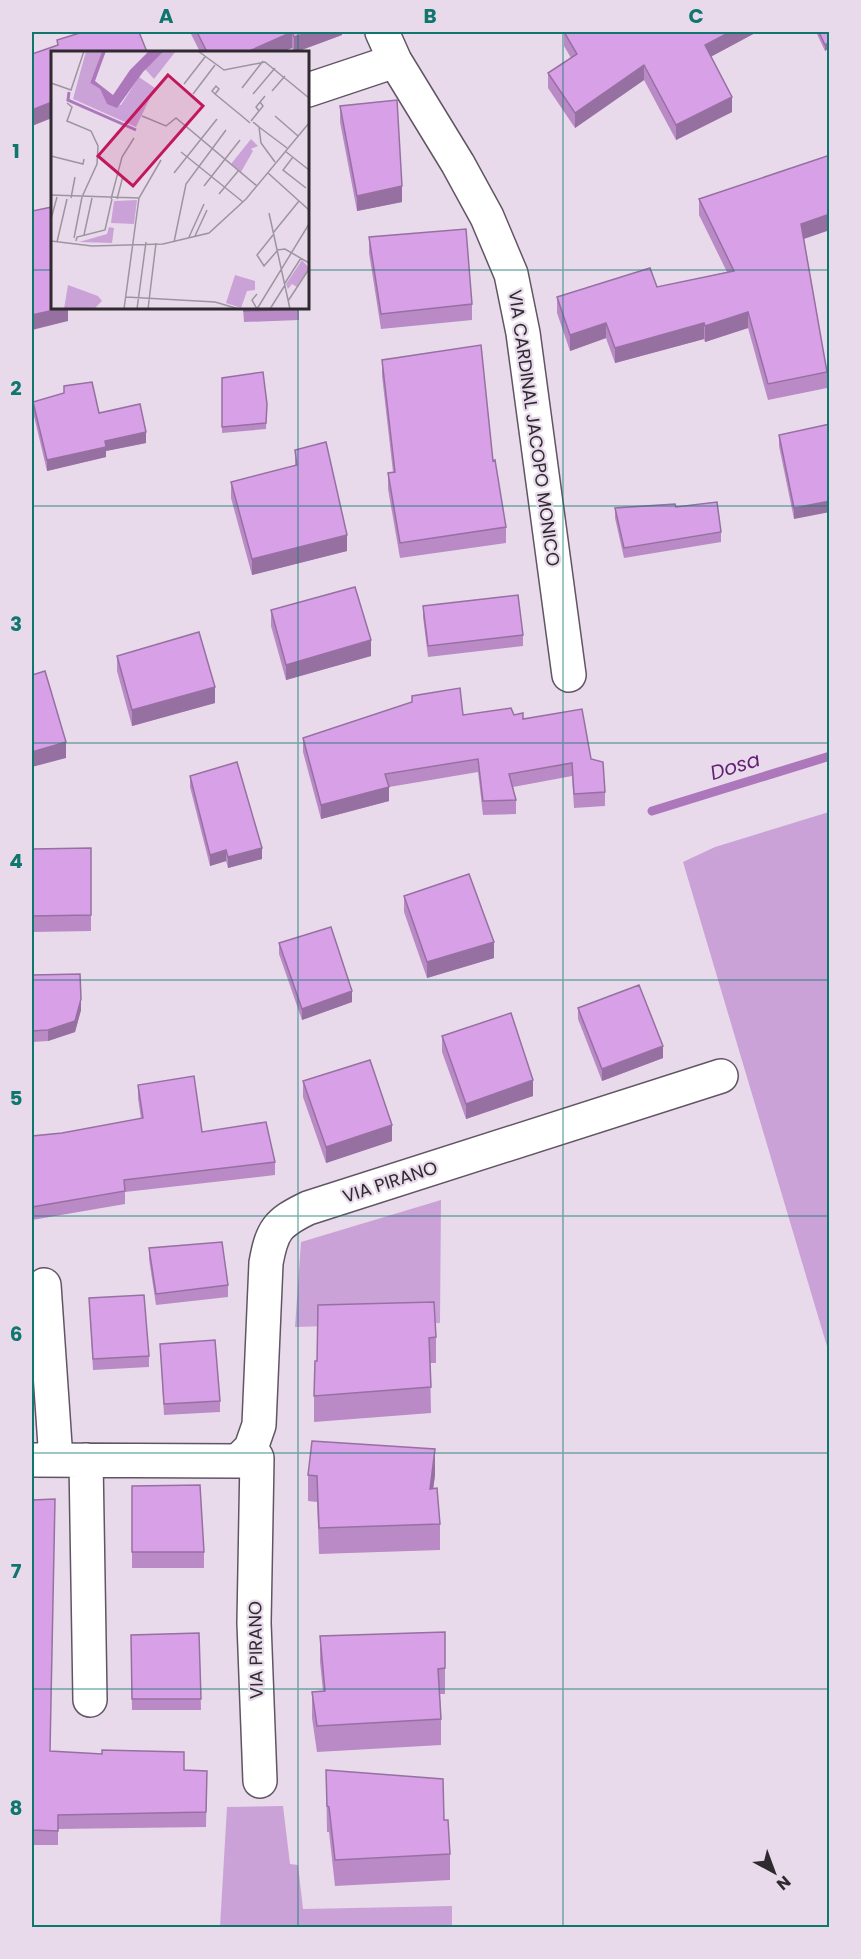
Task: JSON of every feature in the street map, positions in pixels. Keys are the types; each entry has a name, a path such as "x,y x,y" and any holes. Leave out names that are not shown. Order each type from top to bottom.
{"street":[{"name":"VIA CARDINAL JACOPO MONICO","path":"382,32 395,61 458,164 487,217 511,274 523,333 569,675"},
{"path":"309,90 395,61"},
{"name":"VIA PIRANO","path":"260,1781 254,1623 256,1458 251,1448 259,1425 266,1263 270,1241 280,1225 293,1215 308,1208 721,1076"},
{"path":"44,1285 58,1460 90,1700"},
{"path":"58,1460 238,1461 251,1448"}],"shaded area":[{"path":"830,812 829,1353 683,862 715,847"},
{"path":"441,1200 440,1323 295,1327 301,1242"},
{"path":"283,1806 290,1864 298,1865 303,1909 452,1906 452,1927 220,1927 227,1807"}],"building":[{"path":"83,32 139,32 147,51 51,51 51,102 32,110 32,54 58,45 57,40"},
{"path":"197,32 292,32 249,51 206,51"},
{"path":"292,32 310,32 294,37"},
{"path":"564,32 730,32 705,45 732,97 676,125 644,65 575,113 548,73 577,54"},
{"path":"819,32 830,32 830,42 825,45"},
{"path":"397,100 402,186 357,196 340,106"},
{"path":"830,155 830,214 801,224 827,372 768,384 748,312 705,326 704,323 615,348 606,323 570,335 557,297 650,268 657,287 734,271 699,199"},
{"path":"51,207 51,309 59,309 32,315 32,211"},
{"path":"466,229 472,304 381,314 369,237"},
{"path":"244,309 299,309 244,311"},
{"path":"481,345 493,461 495,460 506,527 400,543 388,473 395,472 382,360"},
{"path":"263,372 267,404 266,423 222,427 222,378"},
{"path":"92,382 99,413 140,404 146,432 105,441 106,447 47,460 33,402 64,393 64,386"},
{"path":"830,424 830,501 794,508 779,435"},
{"path":"326,442 347,535 252,559 231,482 297,465 295,450"},
{"path":"717,502 721,532 624,548 615,508 675,504 676,507"},
{"path":"355,587 371,640 286,665 271,610"},
{"path":"518,595 523,635 428,646 423,606"},
{"path":"199,632 215,687 132,710 117,656"},
{"path":"45,671 66,742 32,752 32,675"},
{"path":"460,688 463,715 511,708 514,715 523,713 523,719 582,709 591,759 603,762 605,792 574,794 572,763 509,774 516,800 483,801 478,759 385,774 389,787 321,805 303,738 412,702 412,696"},
{"path":"237,762 262,848 228,857 226,850 210,855 190,776"},
{"path":"91,848 91,915 32,916 32,849"},
{"path":"469,874 494,942 427,962 404,896"},
{"path":"331,927 352,991 302,1009 279,943"},
{"path":"80,974 81,999 75,1021 48,1030 32,1031 32,975"},
{"path":"639,985 663,1046 602,1069 578,1008"},
{"path":"511,1013 533,1080 466,1104 442,1036"},
{"path":"370,1060 392,1125 326,1147 303,1081"},
{"path":"194,1076 202,1132 266,1122 275,1162 124,1180 125,1191 32,1207 32,1136 62,1133 143,1118 138,1085"},
{"path":"222,1242 228,1285 156,1294 149,1248"},
{"path":"144,1295 149,1356 93,1359 89,1298"},
{"path":"434,1302 436,1337 429,1338 431,1387 314,1396 318,1305"},
{"path":"215,1340 220,1401 164,1404 160,1344"},
{"path":"312,1441 435,1449 430,1489 437,1488 440,1524 319,1528 317,1476 308,1475"},
{"path":"200,1485 204,1552 132,1552 132,1486"},
{"path":"55,1499 50,1751 102,1754 102,1750 184,1752 184,1770 207,1771 206,1812 58,1815 58,1831 32,1830 32,1500"},
{"path":"445,1632 445,1668 438,1669 441,1719 317,1726 312,1692 325,1691 320,1636"},
{"path":"199,1633 201,1699 132,1699 131,1635"},
{"path":"326,1770 443,1779 444,1820 448,1820 450,1854 335,1860 329,1807 327,1806"}],"waterway":[{"name":"Dosa","path":"652,811 830,756"}]}
